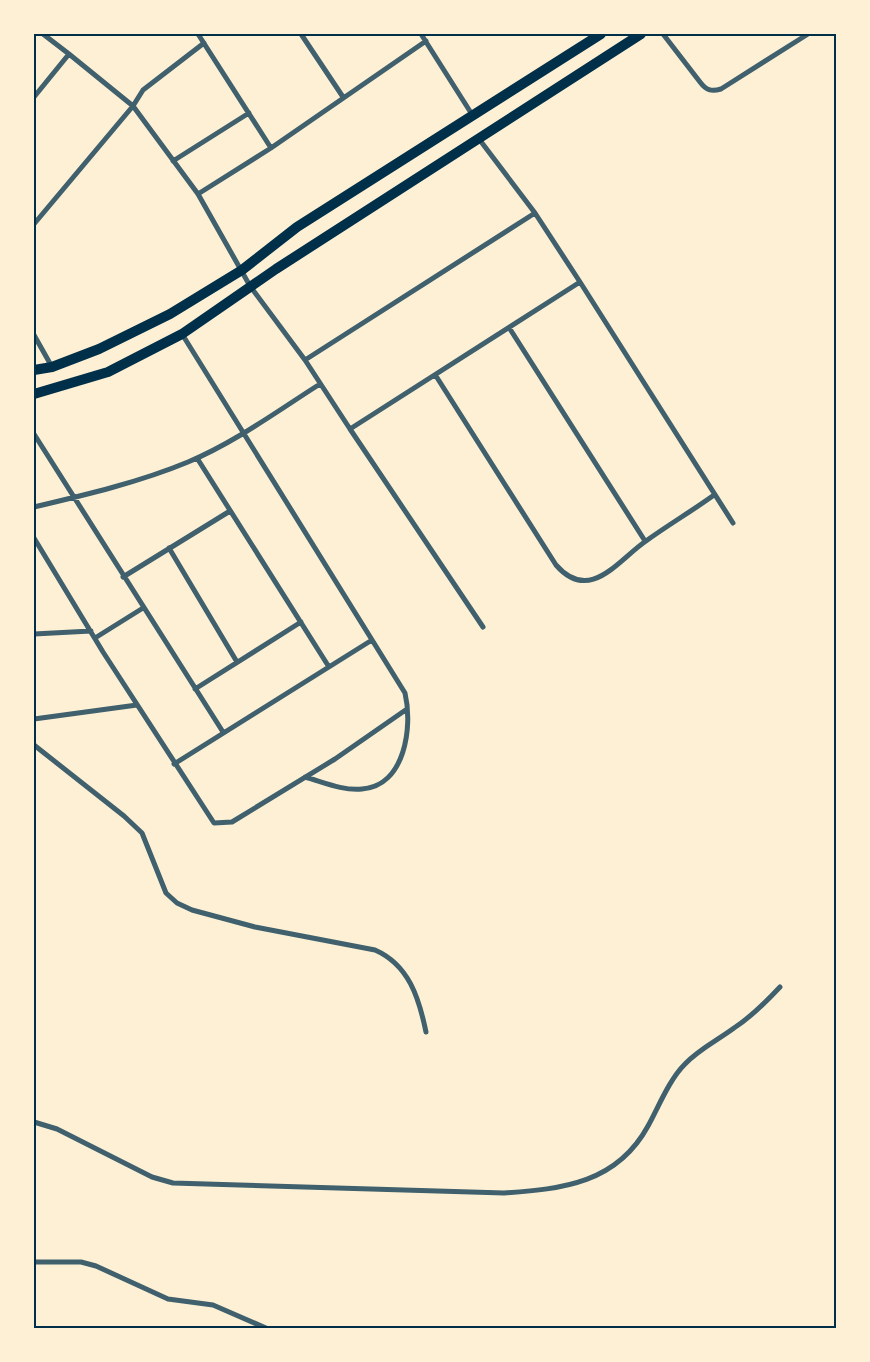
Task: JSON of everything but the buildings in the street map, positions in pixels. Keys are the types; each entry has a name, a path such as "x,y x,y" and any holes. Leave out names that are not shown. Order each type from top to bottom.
{"main road":[{"path":"34,370 52,366 99,349 170,314 242,270 297,227 602,34"},
{"path":"34,394 108,372 182,334 250,286 641,34"}],"street":[{"path":"43,34 133,106 198,194 250,286 305,360 483,627"},
{"path":"198,34 271,148"},
{"path":"301,34 343,97"},
{"path":"421,34 473,116"},
{"path":"663,34 705,89 714,91 808,34"},
{"path":"198,194 271,148 426,41"},
{"path":"34,224 150,84 204,43"},
{"path":"34,97 69,54"},
{"path":"173,161 249,113"},
{"path":"479,139 535,213 733,523"},
{"path":"305,360 535,213"},
{"path":"350,429 510,329 580,282"},
{"path":"510,329 645,541"},
{"path":"182,334 405,693 407,709 405,743 400,761 391,776 380,784 362,789 344,788 305,777"},
{"path":"34,335 52,366"},
{"path":"436,376 563,573 574,580 589,581 605,575 645,541 714,495"},
{"path":"34,507 73,498 167,470 197,458 242,433 320,384"},
{"path":"34,434 223,732"},
{"path":"197,458 329,667"},
{"path":"123,577 230,511"},
{"path":"34,538 205,813 217,824 232,822 305,777 407,709"},
{"path":"170,548 237,662"},
{"path":"95,638 143,608"},
{"path":"195,689 300,622"},
{"path":"34,634 91,631"},
{"path":"174,764 372,640"},
{"path":"34,719 137,704"},
{"path":"34,745 124,816 142,833 166,893 177,903 192,910 255,927 375,950 387,955 412,984 421,1008 426,1032"},
{"path":"34,1122 57,1129 152,1177 173,1183 504,1194 548,1190 594,1177 616,1166 633,1149 684,1064 702,1049 736,1027 780,987"},
{"path":"34,1262 41,1264 81,1262 96,1266 168,1299 213,1305 266,1328"}]}
